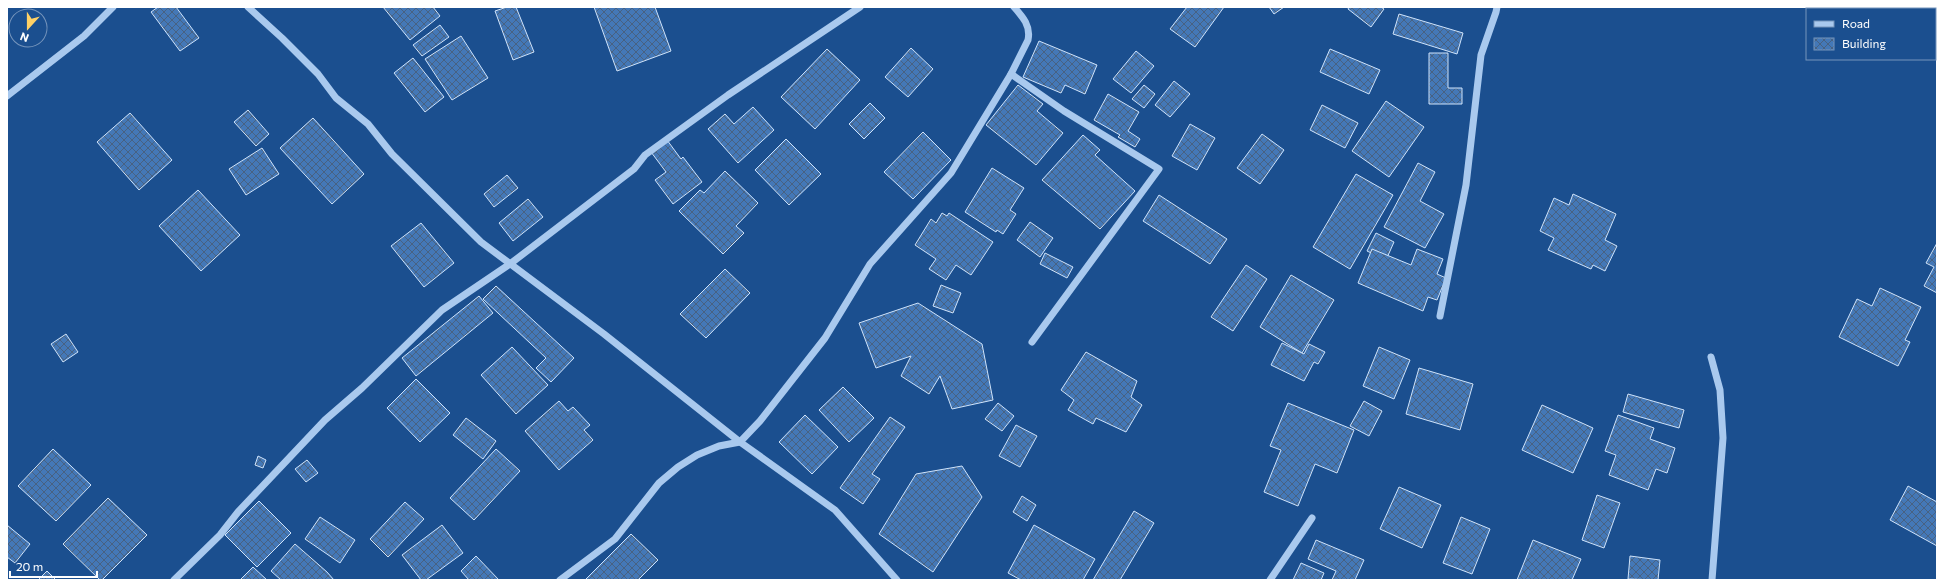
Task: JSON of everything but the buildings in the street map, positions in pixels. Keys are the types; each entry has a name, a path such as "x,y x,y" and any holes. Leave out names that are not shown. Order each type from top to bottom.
{"street":[{"path":"7,96 84,36 113,7"},
{"path":"248,7 318,74 336,98 368,124 392,154 481,242 604,334 740,442 835,510 897,580"},
{"path":"174,580 220,535 238,512 325,420 362,388 442,310 510,264 634,169 645,156 721,99 860,7"},
{"path":"560,580 615,538 659,483 678,467 708,450 740,442 760,421 825,338 870,264 951,173 1010,74 1029,36 1027,22 1014,7"},
{"path":"1440,316 1466,185 1481,55 1497,7"},
{"path":"1010,74 1064,111 1159,169 1032,342"},
{"path":"1711,357 1720,390 1723,438 1712,580"},
{"path":"1270,580 1312,518"}]}
